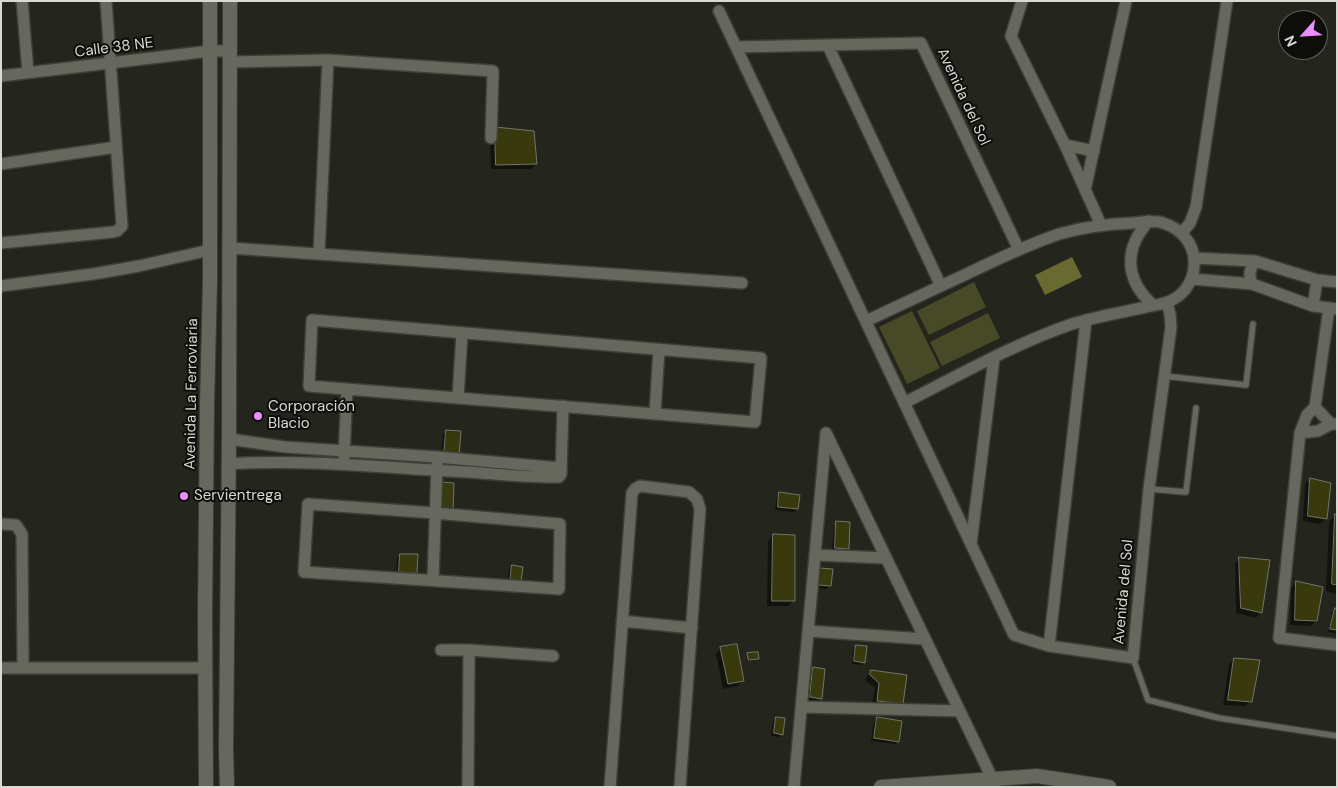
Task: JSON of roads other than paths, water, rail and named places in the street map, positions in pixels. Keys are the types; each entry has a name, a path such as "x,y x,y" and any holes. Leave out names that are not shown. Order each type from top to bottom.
{"main road":[{"name":"Avenida La Ferroviaria","path":"206,787 205,668 210,250 210,1"},
{"path":"226,3 230,56 227,787"},
{"path":"881,787 1040,781 1109,787"}],"street":[{"path":"22,1 28,72"},
{"path":"1,243 114,232 122,226 106,1"},
{"path":"1022,1 1011,36 1101,225"},
{"path":"1085,190 1126,1"},
{"path":"1182,234 1190,223 1196,207 1227,1"},
{"name":"Avenida del Sol","path":"719,11 1014,635 1049,646 1134,658 1149,489 1171,327 1167,303"},
{"name":"Avenida del Sol","path":"736,47 921,43 1019,250"},
{"path":"828,46 941,286"},
{"name":"Calle 38 NE","path":"1,76 210,51 230,56 328,60 493,71 491,138"},
{"path":"319,254 328,60"},
{"path":"1064,145 1094,151"},
{"path":"1,164 116,148"},
{"path":"1149,221 1140,230 1135,241 1131,252 1131,264 1137,287 1153,305"},
{"path":"866,321 1019,250 1060,234 1101,225 1149,221 1161,222 1172,226 1182,234 1190,245 1194,258 1192,279 1188,287 1175,299 1167,303 1086,320 1055,330 904,403"},
{"path":"230,248 742,283"},
{"path":"1,286 93,274 210,250"},
{"path":"1194,258 1255,261 1317,280 1337,282"},
{"path":"1252,284 1250,272 1255,261"},
{"path":"1192,279 1252,284 1313,306 1333,308 1315,407 1307,416 1300,433 1280,638 1337,645"},
{"path":"1313,306 1317,280"},
{"path":"312,320 462,333 761,358 755,422 309,386 312,320"},
{"path":"1049,646 1086,320"},
{"path":"458,398 462,333"},
{"path":"655,414 659,349"},
{"path":"971,544 994,358"},
{"path":"344,464 347,389"},
{"path":"228,464 283,462 344,464 559,477 561,474 563,406"},
{"path":"1300,433 1318,431 1334,424 1315,407"},
{"path":"794,787 826,433 993,783"},
{"path":"229,439 285,447 437,457 561,468"},
{"path":"433,580 437,457"},
{"path":"610,787 632,493 640,486 689,492 697,499 700,509 680,787"},
{"path":"308,504 435,513 560,524 559,590 304,572 308,504"},
{"path":"1,524 16,525 22,534 23,668"},
{"path":"815,555 886,558"},
{"path":"622,621 692,628"},
{"path":"808,631 925,639"},
{"path":"441,650 553,656"},
{"path":"468,787 469,650"},
{"path":"1,668 205,668"},
{"path":"801,707 960,711"}],"lane":[{"path":"1164,376 1246,385 1253,324"},
{"path":"1149,489 1186,492 1196,408"},
{"path":"1134,658 1148,700 1219,718 1337,736"}],"place":[{"name":"Corporación Blacio","path":"258,416"},
{"name":"Servientrega","path":"184,496"}]}
